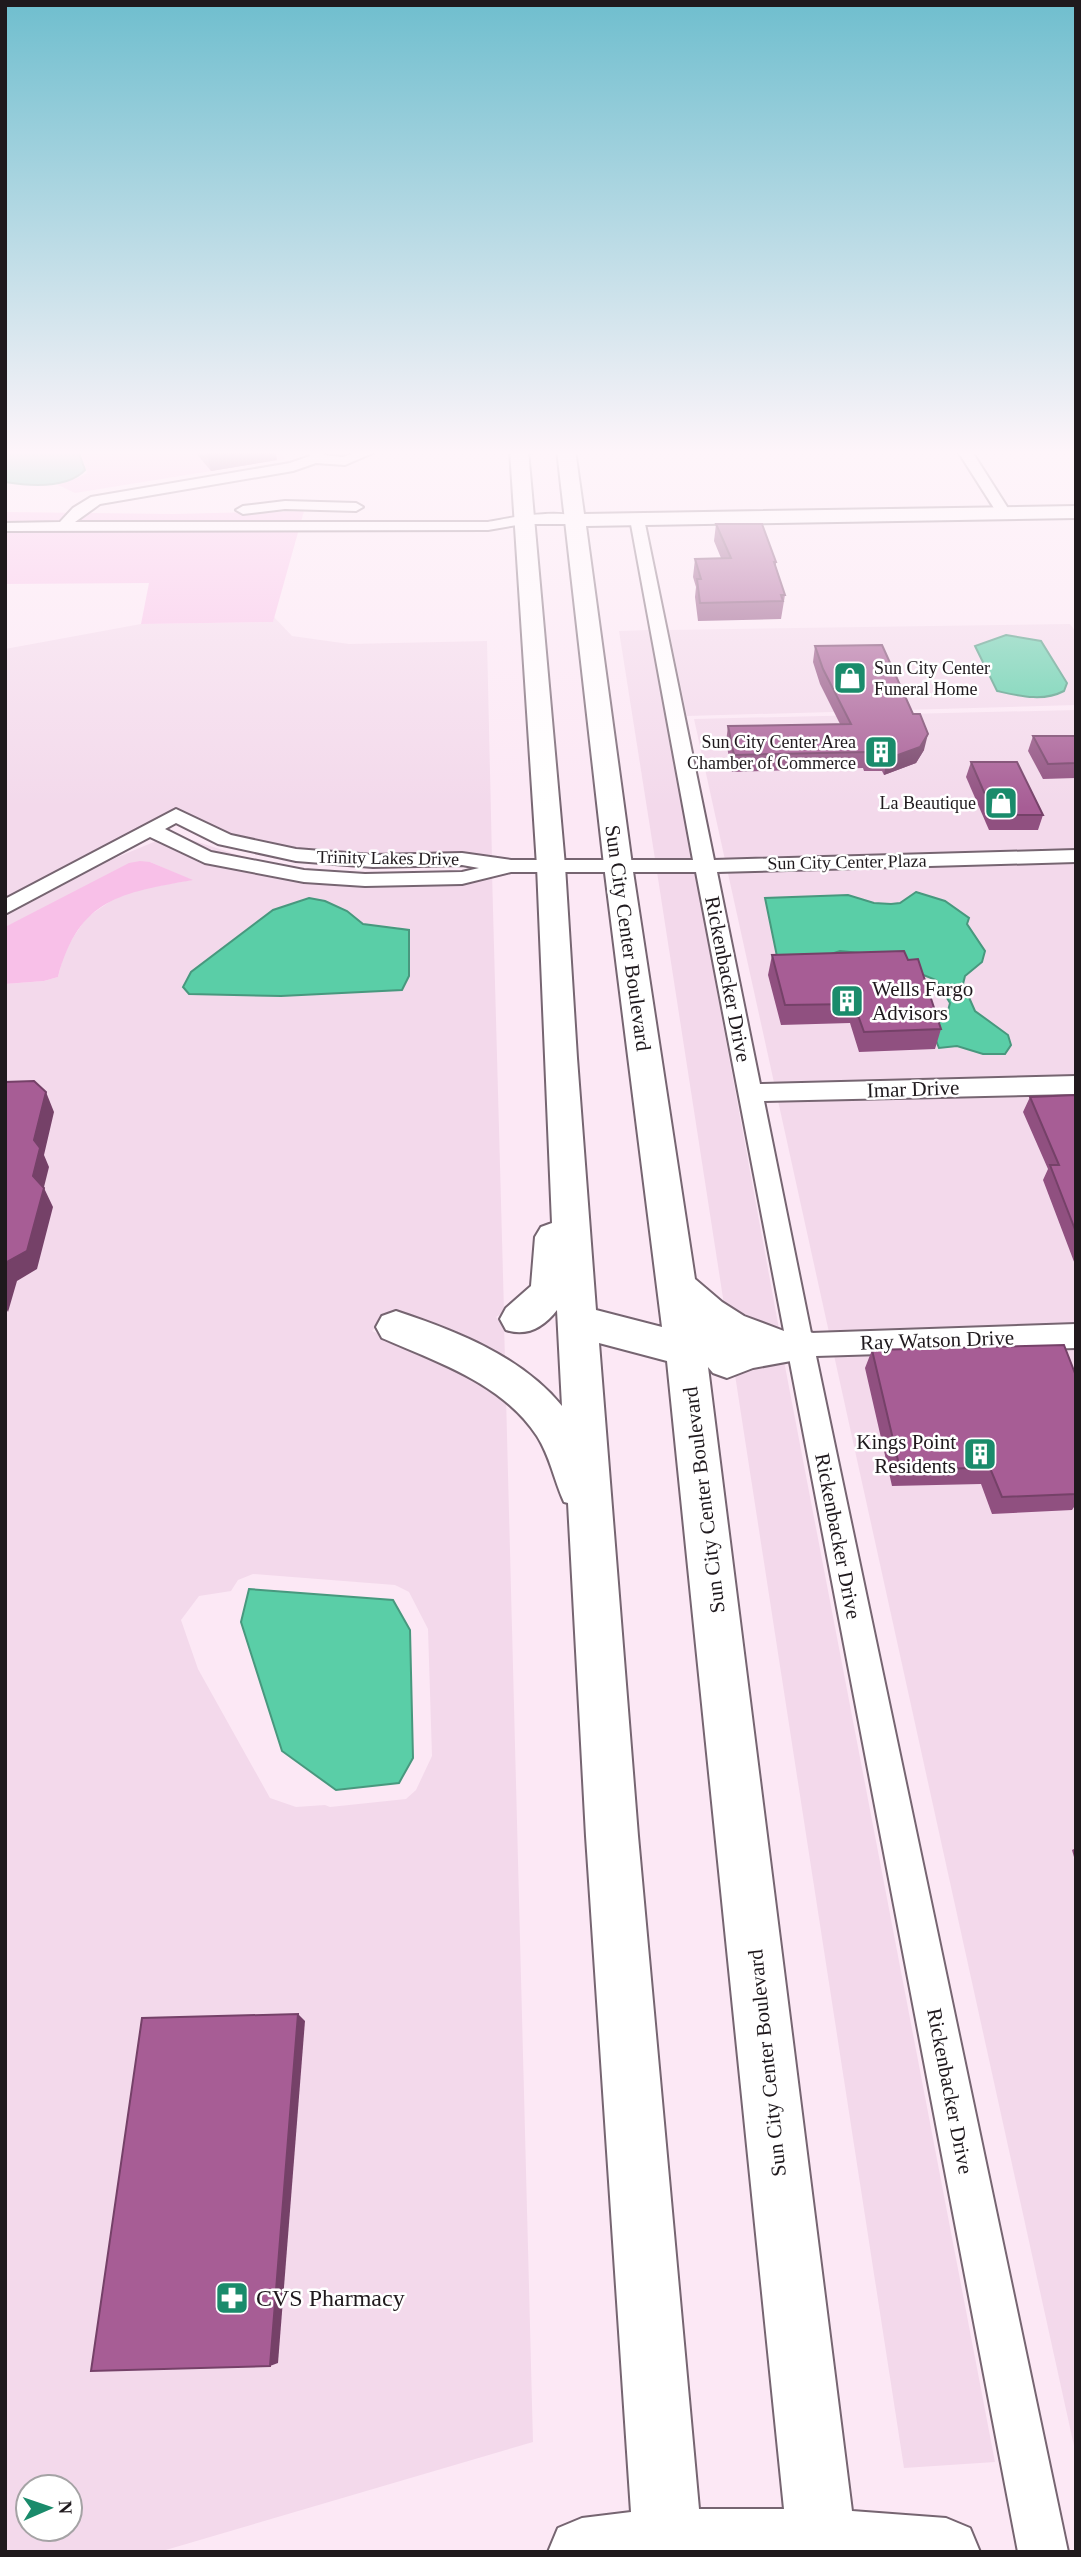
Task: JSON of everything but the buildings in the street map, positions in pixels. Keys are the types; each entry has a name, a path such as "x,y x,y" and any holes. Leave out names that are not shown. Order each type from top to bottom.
{"main road":[{"path":"527,569 551,866 560,1058 612,1836 667,2547"},
{"name":"Sun City Center Boulevard","path":"580,569 618,865 698,1442 822,2547"},
{"path":"520,1319 545,1300 555,1268 549,1113 560,1058"},
{"path":"677,1286 705,1314 725,1327 753,1338 799,1345"},
{"path":"579,1321 685,1350 750,1352 799,1345"},
{"path":"396,1327 485,1365 509,1378 528,1393 546,1414 563,1443 575,1474 594,1548"},
{"path":"698,1442 707,1395 717,1370 730,1359 750,1352"},
{"path":"582,2552 667,2547 822,2547 946,2552"}],"street":[{"name":"Rickenbacker Drive","path":"647,569 799,1345 1043,2552"},
{"name":"Trinity Lakes Drive","path":"5,908 176,815 225,840 296,855 373,862 462,859 511,866 618,865"},
{"name":"Trinity Lakes Drive","path":"150,829 205,857 304,876 365,880 462,878 511,866"},
{"name":"Sun City Center Plaza","path":"618,865 706,866 1076,856"},
{"name":"Imar Drive","path":"750,1093 1076,1085"},
{"name":"Ray Watson Drive","path":"799,1345 1076,1336"}],"shaded area":[{"path":"5,569 288,569 273,622 141,624 149,583 5,584"},
{"path":"274,617 292,636 349,644 487,641 492,859 295,858 176,818 97,851 5,899 5,649 141,624 273,622"},
{"path":"1070,624 1076,632 1076,705 687,716 669,630"},
{"path":"649,630 693,859 655,859 619,631"},
{"path":"1006,635 1041,641 1067,683 1064,691 1040,697 997,691 975,646"},
{"path":"1076,710 1076,2455 694,719"},
{"path":"173,834 288,871 492,873 504,1312 496,1317 504,1325 505,1359 391,1310 372,1331 475,1376 506,1396 533,2442 159,2552 5,2552 5,984 44,981 58,977 65,950 86,918 115,898 141,889 191,880 150,862 5,927 5,916 113,859","holes":["309,898 325,901 347,911 363,924 399,927 281,996","253,1574 395,1585 409,1592 428,1629 432,1756 416,1790 406,1799 330,1807 296,1807 270,1798 198,1669 181,1620 199,1596 231,1591 238,1580"]},
{"path":"150,862 193,880 144,890 106,904 91,915 78,930 58,977 44,981 5,984 5,927 129,863"},
{"path":"657,872 695,872 779,1329 725,1311"},
{"path":"916,892 945,901 969,918 967,924 985,951 982,962 965,976 963,984 975,1011 1008,1035 1011,1045 1005,1054 983,1054 957,1046 939,1048 929,1023 933,1018 947,1015 950,1003 936,980 871,954 840,951 780,971 765,898 848,895 874,903 891,904 900,903"},
{"path":"309,898 325,901 347,911 363,924 409,930 409,976 402,990 281,996 189,994 183,987 191,972 273,910"},
{"path":"784,1361 995,2462 904,2468 735,1375 755,1366 768,1366 768,1363"},
{"path":"249,1589 393,1600 410,1630 413,1758 399,1783 336,1790 282,1751 241,1622"}],"place":[{"name":"Sun City Center Funeral Home","path":"850,678"},
{"name":"Sun City Center Area Chamber of Commerce","path":"881,752"},
{"name":"La Beautique","path":"1001,803"},
{"name":"Wells Fargo Advisors","path":"847,1001"},
{"name":"Kings Point Residents","path":"980,1454"},
{"name":"CVS Pharmacy","path":"232,2298"}]}
